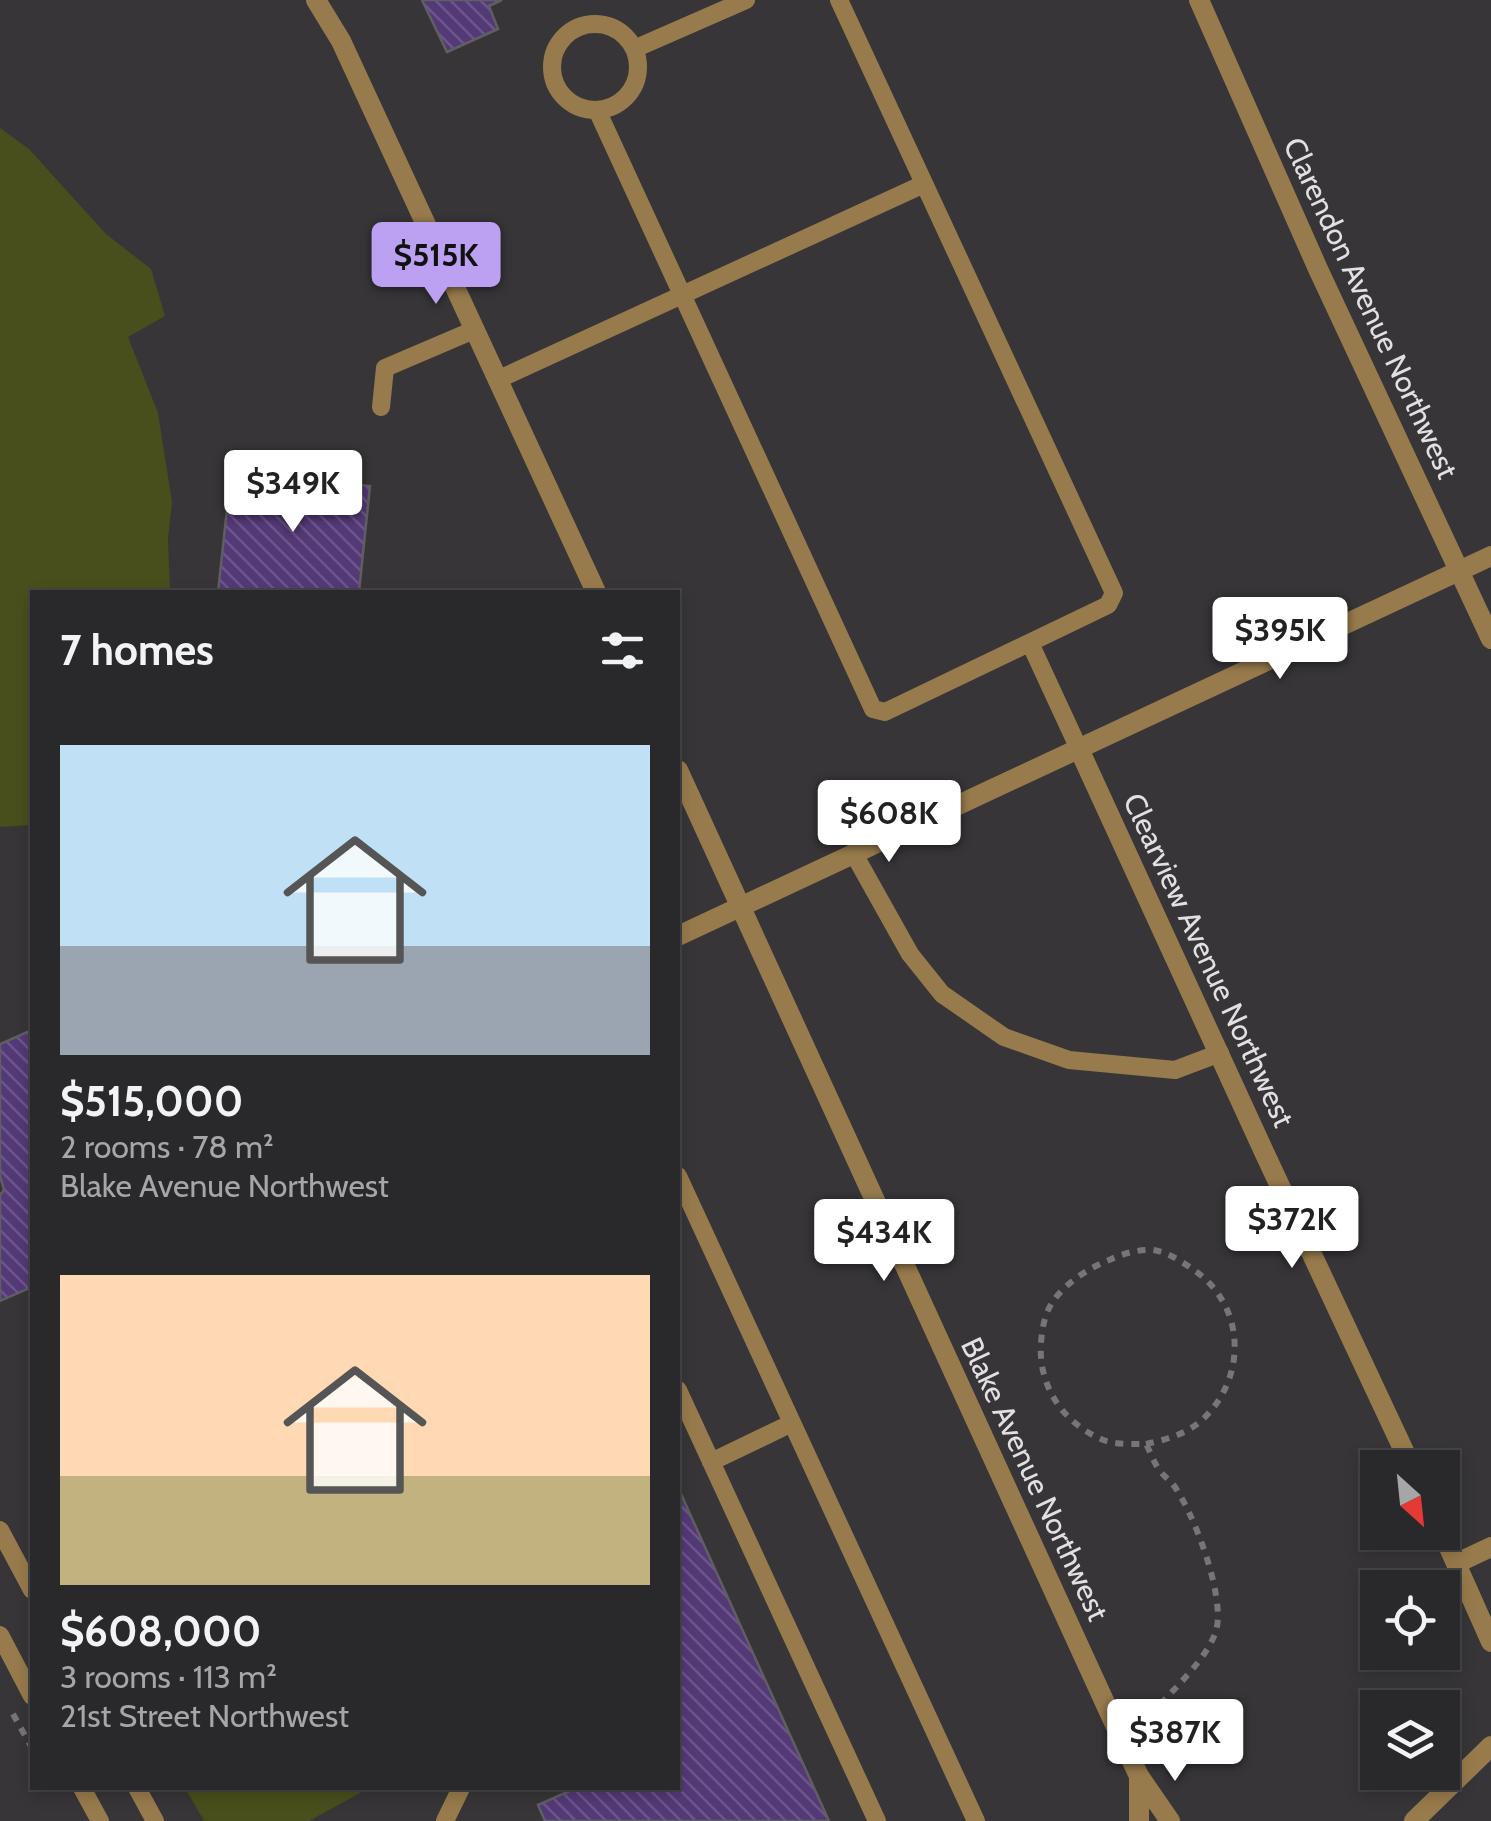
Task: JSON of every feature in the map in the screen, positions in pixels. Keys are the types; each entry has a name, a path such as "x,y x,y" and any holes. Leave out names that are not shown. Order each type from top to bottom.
{"street":[{"path":"316,0 341,41 590,590"},
{"name":"Clarendon Avenue Northwest","path":"1200,0 1318,269 1491,638"},
{"path":"680,935 1491,556"},
{"name":"Clearview Avenue Northwest","path":"1080,749 1404,1450"},
{"name":"Blake Avenue Northwest","path":"680,774 1139,1776 1170,1821"},
{"path":"1457,1564 1491,1547"},
{"path":"1450,1550 1491,1642"},
{"path":"1414,1821 1491,1746"},
{"name":"Blake Avenue Northwest","path":"1139,1776 1139,1821"}],"lane":[{"path":"634,49 746,0"},
{"path":"597,110 873,708 885,712 1108,605 1114,593 839,0"},
{"path":"603,24 616,29 634,49 638,63 632,89 611,107 597,110 569,102 553,78 551,63 555,49 576,28 603,24"},
{"path":"497,380 924,184"},
{"path":"381,407 385,368 474,330"},
{"path":"1030,643 1080,749"},
{"path":"854,854 910,954 942,994 1004,1037 1069,1060 1175,1070 1220,1053"},
{"path":"680,1180 976,1821"},
{"path":"680,1394 877,1821"},
{"path":"711,1462 792,1423"},
{"path":"0,1530 30,1586"},
{"path":"0,1635 30,1692"},
{"path":"83,1790 100,1821"},
{"path":"139,1790 155,1821"},
{"path":"445,1821 459,1790"}],"path":[{"path":"1154,1250 1179,1259 1218,1291 1236,1336 1234,1365 1221,1398 1200,1422 1180,1434 1146,1444 1103,1441 1066,1416 1045,1382 1040,1346 1042,1325 1052,1302 1070,1284 1096,1265 1124,1254 1154,1250"},
{"path":"1146,1444 1158,1470 1174,1485 1206,1551 1218,1609 1216,1631 1201,1658 1154,1712"},
{"path":"8,1705 30,1744"}],"green space":[{"path":"0,128 29,149 106,234 151,269 165,316 128,337 158,413 172,502 168,538 170,590 30,590 30,825 0,827"},
{"path":"186,1790 365,1790 309,1821 204,1821"}],"building":[{"path":"422,0 502,0 489,6 498,29 447,52"},
{"path":"231,472 370,486 359,590 218,590"},
{"path":"30,1031 30,1288 0,1301 0,1195 4,1190 0,1176 0,1044"},
{"path":"680,1491 829,1821 545,1821 538,1805 572,1790 680,1790"}]}
